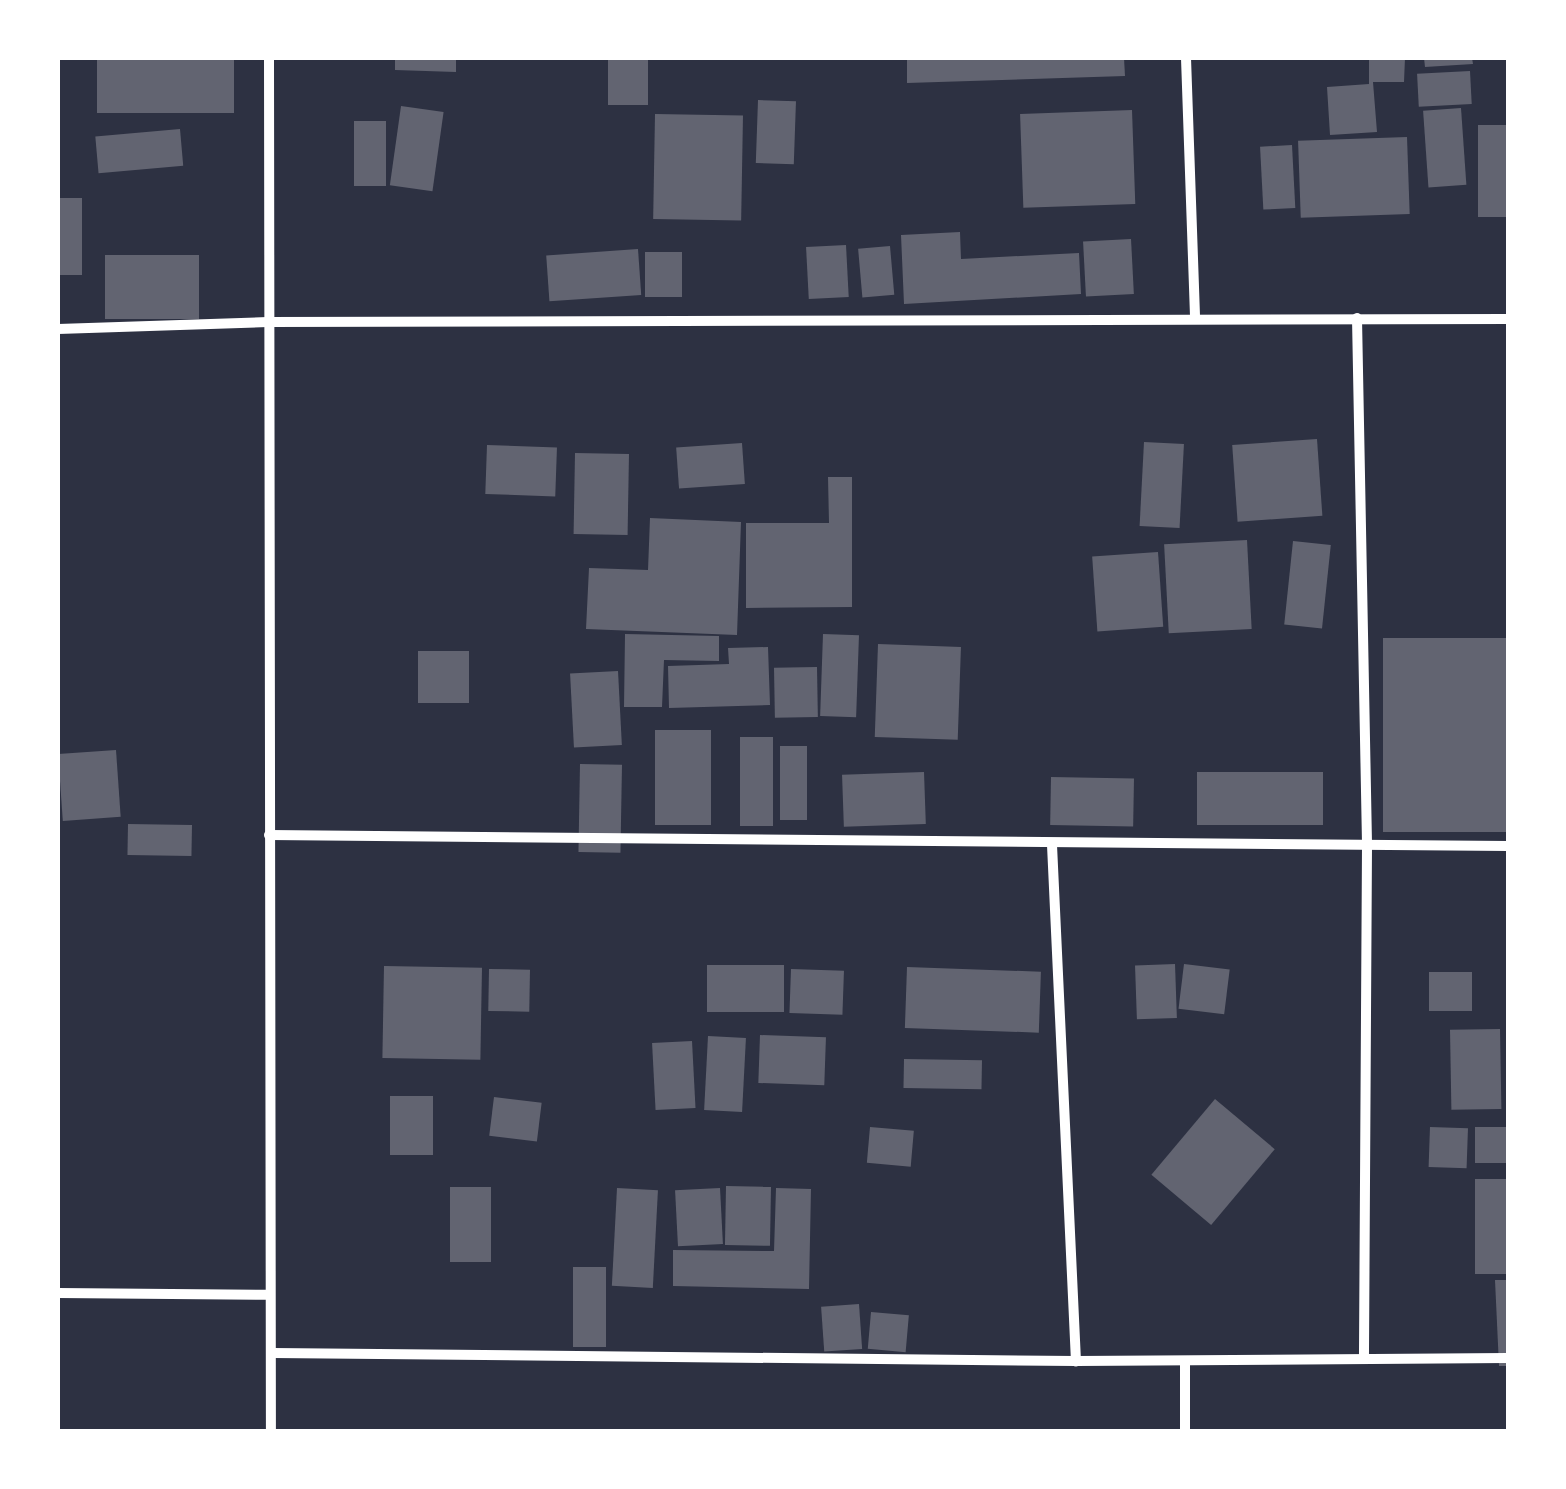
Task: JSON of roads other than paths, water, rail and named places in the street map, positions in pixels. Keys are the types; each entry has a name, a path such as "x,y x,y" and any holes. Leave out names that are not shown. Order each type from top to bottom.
{"street":[{"path":"269,58 268,1295 274,1354 271,1432"},
{"path":"1186,58 1195,317"},
{"path":"1356,318 1367,846 1364,1358"},
{"path":"58,329 268,322 1508,319"},
{"path":"268,835 1052,846 1508,846"},
{"path":"1052,846 1076,1361"},
{"path":"58,1293 268,1295"},
{"path":"274,1354 1076,1361 1508,1358"},
{"path":"1185,1432 1186,1361"}]}
